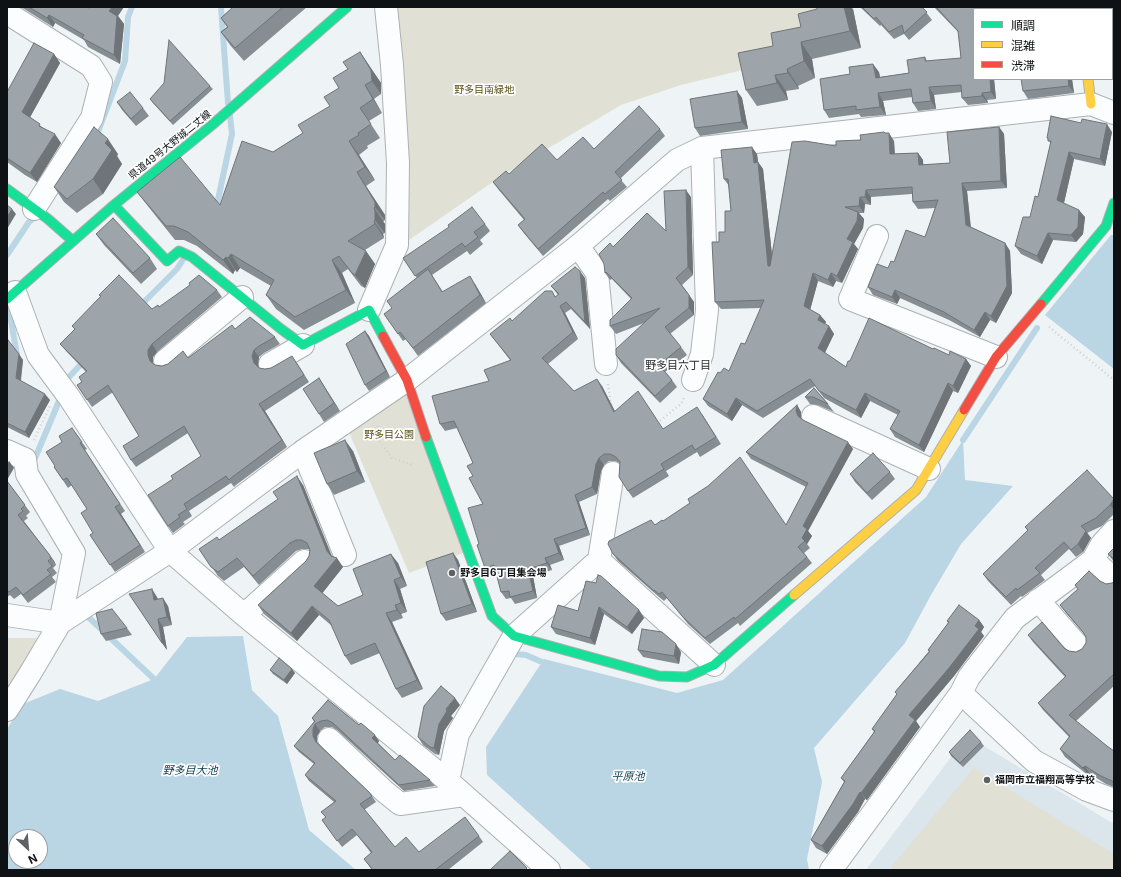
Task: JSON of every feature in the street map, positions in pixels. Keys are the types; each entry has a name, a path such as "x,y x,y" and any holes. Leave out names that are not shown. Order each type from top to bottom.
{"street":[{"path":"270,364 369,310 398,245 398,162 392,65 386,7"},
{"name":"県道49号大野城二丈線","path":"11,296 114,205 237,104 339,10"},
{"path":"7,13 91,66 100,82 92,118 41,214"},
{"path":"1088,80 1091,104"},
{"path":"7,615 60,623 170,551 303,451 407,380 578,246 677,160 702,148 1091,104 1114,113"},
{"path":"693,380 702,354 707,310 702,148"},
{"path":"7,189 73,240"},
{"path":"369,310 407,380 436,465 492,616 514,636 658,676 687,677 714,665 916,490 996,358 1106,226 1114,203"},
{"path":"114,205 167,261 179,251 192,257 303,345"},
{"path":"877,236 850,299 996,358"},
{"path":"578,246 597,273 607,373"},
{"path":"11,296 38,355 64,391 170,551 244,615 456,788 547,869"},
{"path":"165,361 242,297"},
{"path":"813,416 929,468"},
{"path":"303,451 345,555"},
{"path":"7,710 60,623 74,553 16,455"},
{"path":"456,788 458,734 514,636 599,560 613,473"},
{"path":"831,870 961,693 969,677 1015,618 1093,560 1102,544 1114,532"},
{"path":"599,560 714,665"},
{"path":"1093,560 1114,579"},
{"path":"244,615 304,561"},
{"path":"1038,600 1079,647"},
{"path":"961,693 1034,761 1087,790 1114,800"},
{"path":"329,739 384,792 400,804 456,788"}],"path":[{"path":"1033,314 1114,380"},
{"path":"607,373 611,409"},
{"path":"651,427 681,404 693,380"},
{"path":"16,455 64,391"},
{"path":"370,406 378,418 378,439 392,458 412,465 436,465"}],"shaded area":[{"name":"福岡市立福翔高等学校","path":"967,736 1114,824 1114,870 866,870"}],"green space":[{"name":"野多目南緑地","path":"395,7 834,7 743,70 681,85 621,105 500,177 406,242"},
{"name":"野多目公園","path":"407,380 468,551 409,573 345,423"},
{"path":"7,638 51,638 7,710"},
{"name":"福岡市立福翔高等学校","path":"974,768 1114,854 1114,870 892,870 892,866"}],"water":[{"path":"1111,235 1114,235 1114,369 1045,315"},
{"name":"平原池","path":"963,440 965,480 1013,486 961,544 905,643 814,748 822,782 807,859 809,870 592,870 487,775 486,747 544,659 677,693 723,680 926,497"},
{"name":"野多目大池","path":"243,636 252,690 278,716 309,830 356,870 7,870 7,729 23,704 60,689 98,701 154,679 187,637"}],"building":[{"path":"29,7 112,7 109,11 117,16 114,55 82,38 84,35 49,15 47,18"},
{"path":"233,7 283,7 235,48 221,32 228,27 221,18"},
{"path":"817,7 844,7 850,31 801,42 804,61 787,69 788,73 775,75 777,83 746,90 738,53 773,46 771,33 801,27 798,14 817,9"},
{"path":"862,7 922,7 927,12 904,33 902,25 889,32 876,17 874,19"},
{"path":"936,7 1036,8 973,8 973,80 990,80 991,92 982,93 982,96 962,98 961,85 929,87 931,101 913,103 911,89 878,93 880,107 856,110 856,106 824,110 820,79 850,74 849,67 873,64 876,78 909,73 907,60 925,57 925,61 961,58 958,31"},
{"path":"169,40 210,86 170,121 150,99 164,83"},
{"path":"34,43 54,54 22,112 40,124 39,126 55,134 30,173 7,158 7,92"},
{"path":"360,52 371,70 372,81 365,85 373,99 360,108 371,124 358,133 359,135 349,141 365,167 357,172 375,202 375,224 348,241 366,251 355,275 339,256 332,260 346,290 295,317 266,295 274,280 231,254 228,258 226,257 223,260 188,232 174,226 166,226 137,192 180,157 220,205 242,141 273,152 303,133 298,125 330,106 324,97 339,88 333,78 348,69 343,62"},
{"path":"1021,80 1068,80 1069,86 1023,91"},
{"path":"737,91 742,122 695,128 690,99"},
{"path":"130,92 143,108 131,119 117,102"},
{"path":"639,106 660,129 615,172 622,180 605,194 603,192 538,249 518,225 525,219 493,182 506,171 509,174 542,144 557,160 583,137 594,149"},
{"path":"1051,116 1081,123 1082,119 1107,124 1100,159 1069,152 1057,200 1079,210 1078,227 1071,235 1048,233 1037,256 1015,246 1023,217 1030,217 1035,196 1038,197 1051,141 1048,141 1047,138"},
{"path":"94,127 108,139 105,143 112,150 93,179 67,199 54,187"},
{"path":"999,127 1001,181 962,183 966,225 1005,243 1007,286 991,316 985,312 974,330 944,312 895,290 892,297 868,287 877,264 888,268 891,261 894,262 906,230 925,237 938,200 913,202 912,187 866,190 865,197 860,197 859,206 845,207 858,212 857,221 847,239 853,242 837,276 831,273 828,280 813,273 804,306 820,315 818,320 829,326 818,348 846,367 869,318 933,349 934,348 949,355 950,351 966,359 953,386 948,383 919,445 890,429 900,411 865,393 856,410 819,391 810,379 757,411 736,398 727,414 703,399 718,372 720,373 724,368 729,371 741,343 745,344 764,300 715,302 712,242 719,242 719,232 725,232 725,211 731,211 728,179 724,179 721,150 752,147 754,163 758,162 768,266 770,266 792,142 805,141 836,146 836,141 861,140 860,135 884,132 889,133 890,154 918,153 919,165 950,163 947,132"},
{"path":"686,190 688,267 676,278 689,295 689,308 665,327 681,347 659,365 672,380 655,396 616,355 616,349 660,308 610,326 610,320 632,298 606,272 605,273 604,264 599,254 610,243 613,247 647,213 666,231 664,191"},
{"path":"7,205 12,209 7,217"},
{"path":"472,207 485,224 474,232 478,237 465,247 462,243 415,276 403,258 449,227 448,225"},
{"path":"113,218 150,258 133,273 96,234"},
{"path":"575,267 580,271 585,322 566,302 560,306 573,332 542,358 574,391 597,379 614,412 638,391 663,429 697,407 716,437 695,450 692,445 661,464 664,469 628,491 619,477 620,462 616,457 610,454 604,454 599,458 596,464 592,487 575,495 586,528 554,539 559,553 545,558 547,563 528,569 533,591 510,597 509,591 501,592 494,565 485,568 477,545 479,544 468,508 483,504 469,478 473,476 467,466 473,463 454,421 440,424 432,396 489,381 484,370 511,360 490,334 510,318 512,321 545,291 552,291 555,297 559,294 551,286"},
{"path":"428,269 442,292 470,276 480,295 413,348 400,332 398,334 384,314 392,308 387,301"},
{"path":"119,275 152,309 158,305 159,307 190,285 189,283 199,275 217,290 152,344 148,350 148,355 150,361 155,365 162,366 168,364 183,351 188,358 232,325 235,329 250,317 275,337 254,350 252,356 254,363 259,368 271,368 292,356 304,375 259,404 282,440 229,480 226,476 184,504 187,509 178,515 180,517 168,526 148,495 173,479 171,476 201,456 184,426 131,460 123,446 139,436 108,385 87,400 77,385 82,382 79,377 87,371 60,344 75,329 72,326"},
{"path":"365,331 386,371 365,385 346,344"},
{"path":"8,340 19,354 16,378 45,394 25,432 7,423"},
{"path":"319,378 334,403 319,414 303,389"},
{"path":"814,388 828,404 813,397 805,397"},
{"path":"797,405 796,411 798,416 803,420 848,442 803,526 807,529 802,538 805,541 798,547 807,557 735,619 734,617 705,638 683,617 662,592 659,594 654,591 613,554 608,544 609,541 651,520 655,525 662,520 663,521 690,503 688,499 708,486 740,457 786,525 808,483 746,452"},
{"path":"72,428 82,442 80,443 120,504 115,507 140,545 110,565 90,535 93,533 81,513 87,509 67,478 63,480 46,452 62,442 59,436"},
{"path":"345,440 357,471 327,484 314,453"},
{"path":"873,453 890,472 867,493 850,474"},
{"path":"1087,470 1114,499 1110,505 1096,518 1081,526 1086,531 1078,544 1071,550 1064,542 1035,568 1040,573 1017,590 1016,588 1006,597 983,574 1028,530 1025,527"},
{"path":"297,476 327,551 331,556 337,558 314,586 338,606 363,595 353,569 391,554 401,577 394,580 401,603 395,605 397,610 386,613 417,680 396,689 375,643 345,656 329,620 312,606 291,633 258,605 306,561 310,550 307,543 302,540 296,540 290,543 253,576 237,558 218,572 211,567 199,549 217,537 219,540 278,499 273,492"},
{"path":"7,481 25,505 21,509 23,511 18,515 51,558 48,561 52,566 47,570 51,574 23,595 16,587 9,592 7,590"},
{"path":"1114,548 1114,559 1108,554"},
{"path":"453,553 472,604 441,614 426,562"},
{"path":"1089,571 1100,581 1106,584 1114,582 1114,674 1069,715 1114,751 1114,782 1085,766 1083,768 1060,749 1070,736 1038,703 1066,676 1028,635 1042,622 1064,648 1069,651 1076,652 1082,649 1086,643 1086,637 1060,605 1078,589 1075,585"},
{"path":"598,575 639,610 627,627 599,607 590,638 551,627 558,605 578,611 586,581 596,583"},
{"path":"152,589 154,600 163,598 167,617 158,619 162,643 129,594"},
{"path":"959,605 979,620 975,626 979,629 949,668 909,715 915,720 861,793 860,792 822,846 811,840 845,781 841,778 875,731 872,729 897,694 895,692 930,651 928,650 949,622 947,621"},
{"path":"112,609 127,628 101,634 96,613"},
{"path":"642,629 662,632 676,644 674,656 638,650"},
{"path":"279,658 292,669 284,680 270,670"},
{"path":"441,686 455,698 446,709 447,711 439,724 434,748 430,747 418,737 424,706"},
{"path":"328,700 359,725 361,723 375,735 372,738 395,760 400,755 430,780 399,785 333,723 327,720 315,724 313,736 316,742 369,792 372,796 360,804 395,847 406,837 419,852 465,817 479,836 435,870 373,870 364,859 372,852 352,829 337,841 322,820 326,817 321,812 336,801 305,775 315,763 294,746 315,721 312,718"},
{"path":"970,730 981,742 960,763 949,752"},
{"path":"510,851 527,868 525,870 490,870"}],"waterway":[{"path":"96,137 125,61 128,17 132,7"},
{"path":"221,7 228,103"},
{"path":"216,209 232,134 230,116"},
{"path":"7,255 29,222 36,216"},
{"path":"139,307 177,269 184,258"},
{"path":"8,303 18,361"},
{"path":"963,440 1037,328"},
{"path":"65,385 69,377 85,360"},
{"path":"33,463 62,394"},
{"path":"84,613 154,679"},
{"path":"510,657 515,654 526,655 542,662"}],"traffic: fast":[{"path":"7,299 114,205 212,125 347,7"},
{"path":"7,189 48,219 73,241"},
{"path":"1041,304 1106,226 1114,203"},
{"path":"114,205 167,261 179,251 192,257 303,345 369,310 383,336"},
{"path":"426,437 492,616 514,636 659,676 687,677 714,665 794,595"}],"traffic: slow":[{"path":"1088,80 1091,104"},
{"path":"794,595 916,490 964,410"}],"traffic: jam":[{"path":"964,410 996,357 1041,304"},
{"path":"383,336 407,380 426,437"}],"place":[{"name":"野多目6丁目集会場","path":"452,573"},
{"name":"福岡市立福翔高等学校","path":"987,780"}],"district":[{"name":"野多目六丁目","path":"678,366"}]}
